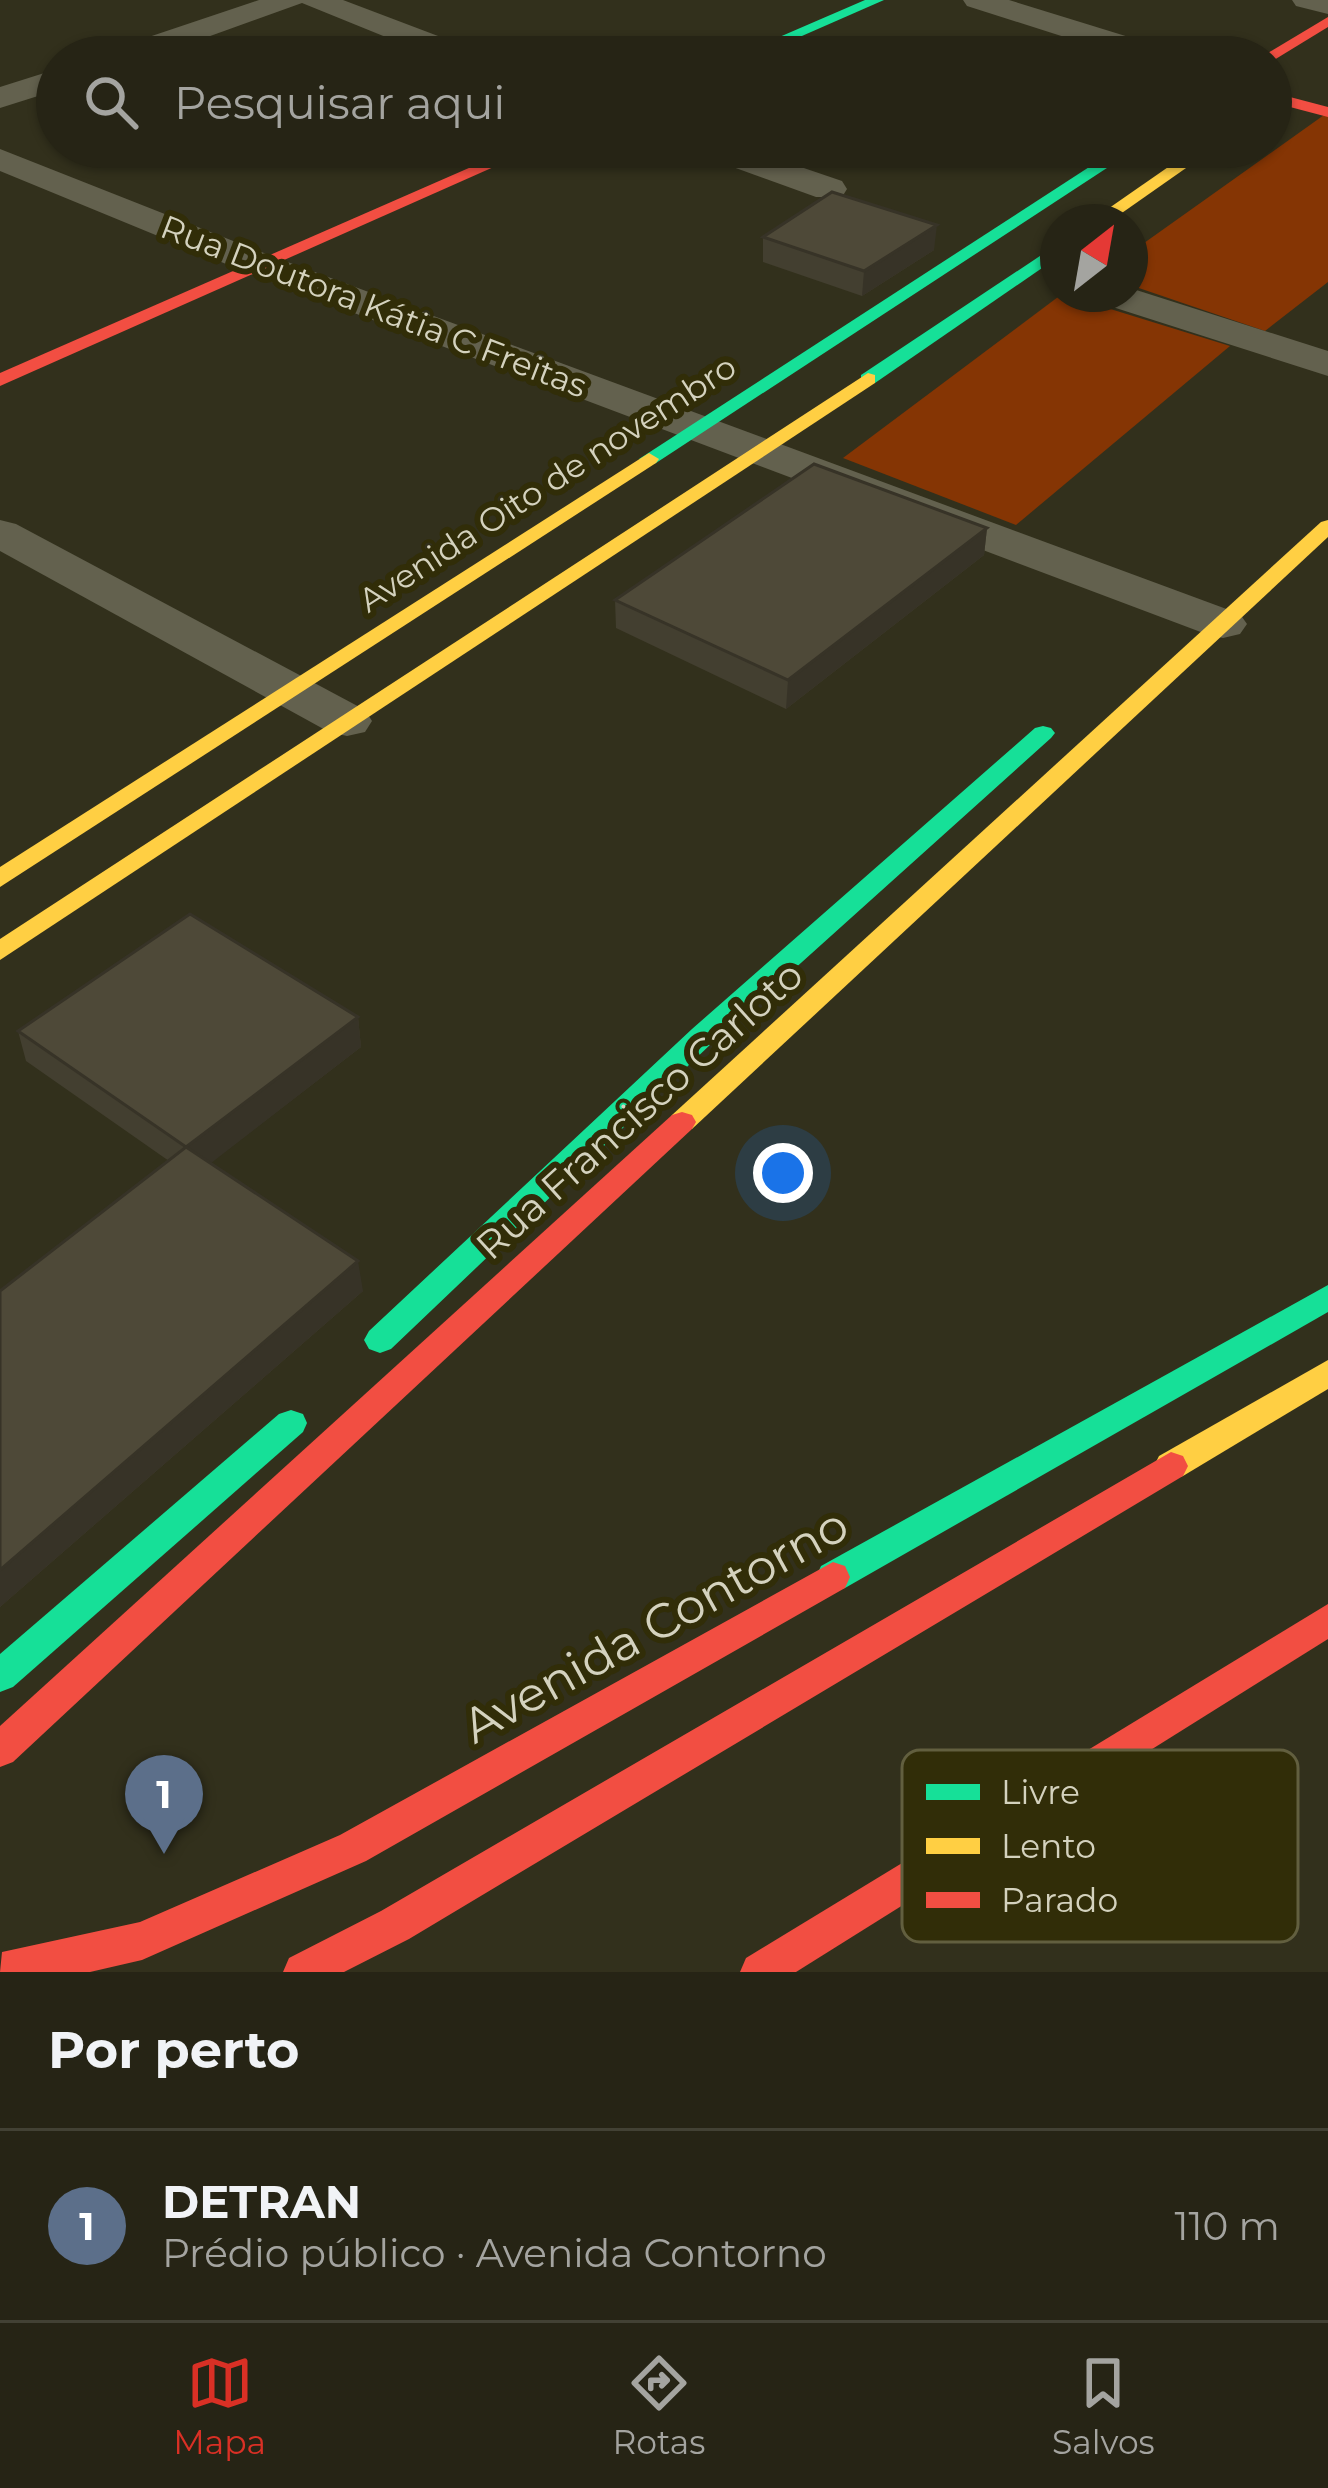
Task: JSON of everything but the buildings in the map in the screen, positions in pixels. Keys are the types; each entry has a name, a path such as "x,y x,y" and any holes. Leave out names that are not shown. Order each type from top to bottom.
{"main road":[{"path":"762,36 832,0"},
{"path":"777,36 878,0"},
{"path":"1292,43 1328,20"},
{"path":"1292,93 1328,112"},
{"path":"0,354 248,260 464,168"},
{"name":"Avenida Oito de novembro","path":"0,879 1099,168"},
{"path":"1124,204 1177,168"},
{"path":"0,380 248,260"},
{"path":"942,271 1037,271"},
{"path":"0,951 1037,271"},
{"name":"Rua Francisco Carloto","path":"0,1750 849,970 1192,613 1328,526"},
{"path":"461,581 523,608"},
{"name":"Rua Francisco Carloto","path":"355,1364 803,945 1061,716"},
{"path":"803,945 849,970"},
{"path":"554,1176 597,1201"},
{"name":"Avenida Contorno","path":"2,1972 142,1941 358,1857 1328,1297"},
{"path":"303,1972 390,1916 1328,1373"},
{"path":"0,1676 305,1411"},
{"path":"1118,1750 1328,1620"},
{"path":"760,1972 902,1884"}],"street":[{"path":"183,36 289,0"},
{"path":"315,0 409,36"},
{"path":"977,0 1093,36"},
{"path":"1307,0 1328,5"},
{"path":"0,98 36,86"},
{"name":"Rua Doutora Kátia C Freitas","path":"0,159 248,260 1192,613"},
{"path":"769,168 829,189"},
{"path":"1148,306 1328,364"},
{"path":"0,533 346,722"}],"shaded area":[{"path":"1328,116 1328,282 1265,331 1148,291 1148,240 1249,168 1292,168 1292,138"},
{"path":"1040,310 1120,312 1230,346 1016,525 843,458"}],"traffic: fast":[{"path":"791,36 877,0"},
{"path":"649,459 1099,168"},
{"path":"868,379 1040,261"},
{"path":"380,1340 702,1036 1043,733"},
{"path":"833,1577 1328,1297"},
{"path":"0,1676 291,1423"}],"traffic: slow":[{"path":"1124,204 1177,168"},
{"path":"0,951 868,379"},
{"path":"0,879 649,459"},
{"path":"682,1122 1328,526"},
{"path":"1171,1466 1328,1373"}],"traffic: jam":[{"path":"1292,43 1328,21"},
{"path":"1292,103 1328,112"},
{"path":"0,380 483,168"},
{"path":"0,1750 682,1122"},
{"path":"303,1972 395,1925 1171,1466"},
{"path":"2,1972 142,1941 353,1848 833,1577"},
{"path":"1118,1750 1328,1620"},
{"path":"760,1972 902,1884"}],"place":[{"name":"DETRAN","path":"164,1854"}]}
